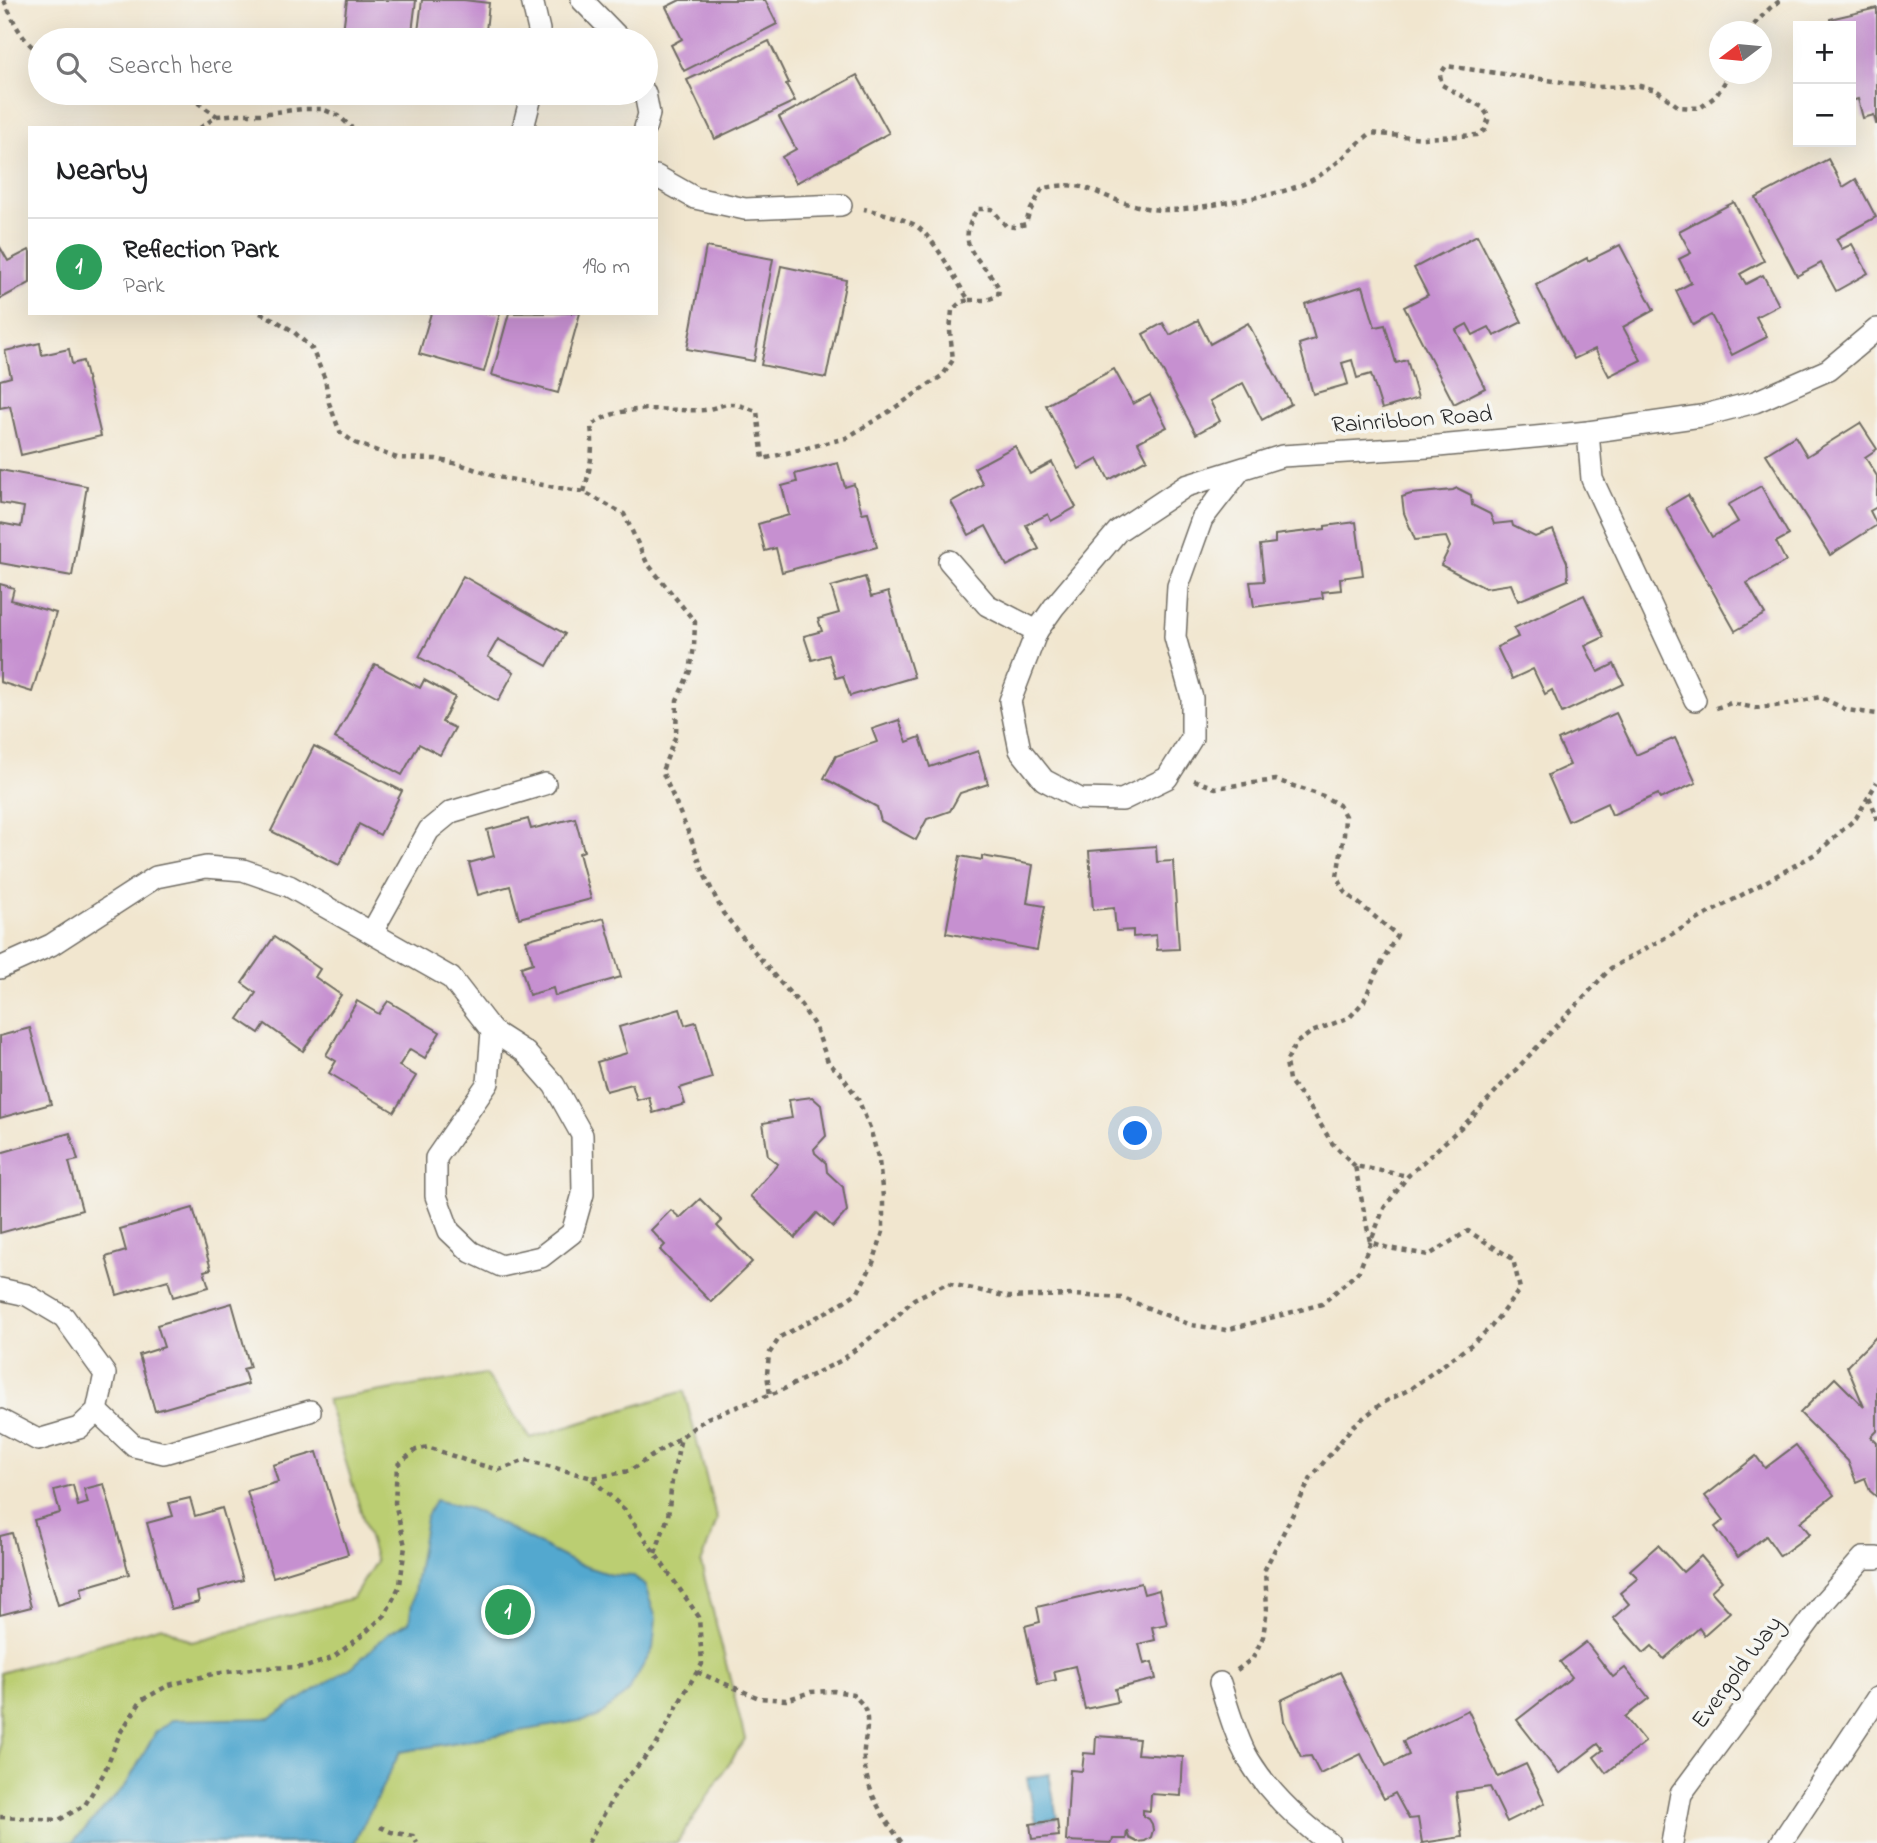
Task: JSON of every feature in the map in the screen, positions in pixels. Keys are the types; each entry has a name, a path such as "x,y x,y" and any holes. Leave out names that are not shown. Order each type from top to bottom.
{"street":[{"path":"532,0 539,28"},
{"path":"582,0 609,28"},
{"path":"524,126 530,105"},
{"path":"646,126 649,114 647,105"},
{"path":"658,177 695,198 745,209 841,205"},
{"name":"Rainribbon Road","path":"1241,469 1202,519 1178,586 1175,637 1192,698 1192,738 1175,766 1167,778 1122,800 1080,799 1044,780 1020,750 1010,701 1037,631 1118,531 1186,486 1282,456 1429,447 1588,432 1701,416 1755,402 1828,370 1877,329"},
{"path":"1588,432 1592,479 1695,700"},
{"path":"949,561 987,605 1037,631"},
{"path":"372,932 429,830 452,812 545,783"},
{"path":"0,968 51,945 156,877 206,867 243,870 289,886 451,978 492,1031 525,1052 554,1085 582,1135 583,1194 572,1233 541,1257 500,1266 471,1252 449,1231 436,1196 436,1158 488,1083 492,1031"},
{"path":"0,1289 27,1295 64,1317 105,1374 97,1411 79,1428 38,1440 0,1420"},
{"path":"97,1411 134,1446 164,1453 310,1411"},
{"name":"Evergold Way","path":"1672,1843 1681,1794 1822,1604 1863,1558 1877,1558"},
{"path":"1220,1683 1249,1759 1281,1802 1329,1843"},
{"path":"1781,1843 1877,1698"}],"path":[{"path":"4,0 19,31 28,42"},
{"path":"1758,21 1781,0"},
{"path":"583,492 591,466 591,426 615,413 642,410 707,410 731,404 757,411 763,459 846,438 943,375 953,360 950,331 952,310 961,302 998,296 999,288 992,275 972,252 966,237 969,223 977,209 992,209 1006,226 1026,224 1042,189 1072,184 1146,208 1166,210 1213,205 1267,195 1297,186 1318,176 1371,133 1422,138 1477,135 1485,130 1489,117 1482,107 1441,85 1440,75 1446,66 1598,87 1640,86 1656,90 1679,107 1700,108 1716,96 1724,84"},
{"path":"201,105 217,116"},
{"path":"203,126 217,116 302,109 322,109 350,126"},
{"path":"841,205 890,215 915,225 936,248 969,300"},
{"path":"264,315 293,331 312,349 325,379 329,404 340,432 355,443 397,458 436,458 497,477 583,492 624,514 647,563 695,622 690,671 677,700 676,734 662,771 723,913 801,1005 817,1028 828,1062 843,1077 858,1099 879,1161 883,1197 883,1232 873,1263 858,1292 780,1337 769,1354 769,1395"},
{"path":"1731,703 1755,708 1820,697 1847,710 1877,714"},
{"path":"1175,766 1194,779 1215,788 1276,780 1323,796 1339,805 1345,816 1345,835 1338,876 1345,892 1397,935 1364,1001 1350,1017 1312,1032 1296,1043 1286,1062 1289,1080 1332,1143 1355,1166 1370,1242"},
{"path":"0,1816 59,1820 85,1805 104,1773 120,1733 142,1700 169,1685 213,1674 259,1668 306,1667 332,1658 359,1638 385,1615 400,1585 405,1546 395,1503 397,1465 416,1450 428,1447 499,1470 526,1460 592,1478 629,1471 707,1418 769,1395 842,1360 893,1320 914,1299 947,1283 1008,1297 1123,1297 1191,1325 1226,1330 1322,1304 1359,1271 1384,1208 1408,1176 1468,1121 1611,968 1817,853 1856,818 1877,782"},
{"path":"1868,797 1877,822"},
{"path":"1355,1166 1408,1176"},
{"path":"1220,1683 1253,1658 1263,1637 1267,1609 1265,1569 1311,1478 1353,1426 1472,1344 1491,1327 1520,1289 1513,1259 1468,1231 1429,1255 1370,1242"},
{"path":"654,1553 667,1517 671,1481 681,1437"},
{"path":"588,1843 619,1787 657,1744 702,1664 699,1617 625,1510 592,1478"},
{"path":"697,1672 759,1698 786,1700 823,1691 853,1694 864,1707 868,1728 864,1745 868,1783 878,1810 902,1843"},
{"path":"380,1827 413,1836 417,1843"}],"green space":[{"path":"485,1374 531,1438 684,1391 717,1520 701,1564 745,1739 677,1843 0,1843 0,1673 162,1626 192,1642 353,1598 376,1561 327,1400"}],"water":[{"path":"435,1500 471,1509 575,1563 611,1575 634,1576 645,1586 656,1618 653,1649 627,1693 596,1718 400,1752 354,1843 20,1843 28,1840 73,1842 126,1785 156,1732 172,1720 270,1718 353,1666 389,1633 409,1622 426,1518"},
{"path":"1049,1774 1057,1818 1036,1822 1027,1778"}],"building":[{"path":"347,0 416,0 412,28 343,28"},
{"path":"422,0 489,3 486,28 418,28"},
{"path":"680,0 765,0 777,24 684,71 671,45 682,39 666,7"},
{"path":"1877,8 1877,124 1874,115 1863,118 1856,100 1856,21 1830,19"},
{"path":"769,41 795,101 715,139 687,80"},
{"path":"857,75 889,133 796,183 782,157 796,149 779,117"},
{"path":"1828,159 1843,187 1856,179 1876,217 1836,239 1842,249 1852,244 1868,273 1836,291 1821,263 1797,276 1756,198"},
{"path":"1734,202 1764,261 1740,274 1746,284 1763,275 1779,305 1756,317 1767,337 1732,355 1711,315 1693,325 1676,291 1691,283 1679,259 1691,253 1679,231"},
{"path":"1477,235 1522,322 1494,336 1489,327 1473,335 1467,324 1456,330 1485,388 1454,404 1404,307 1428,295 1414,268"},
{"path":"1620,245 1654,310 1623,327 1641,360 1609,376 1595,349 1574,359 1536,285 1587,258 1588,261"},
{"path":"0,247 8,261 28,251 28,284 0,299"},
{"path":"706,247 773,259 754,361 687,349"},
{"path":"781,266 846,280 826,378 761,365"},
{"path":"1363,286 1375,327 1385,325 1396,363 1407,360 1418,398 1382,409 1371,374 1357,378 1352,360 1342,363 1348,384 1313,394 1299,344 1315,339 1305,304"},
{"path":"430,315 499,315 484,372 419,354"},
{"path":"508,315 579,315 558,393 492,375"},
{"path":"1198,320 1210,344 1248,323 1291,404 1262,420 1243,383 1210,401 1220,421 1196,434 1143,334 1163,323 1170,335"},
{"path":"40,343 42,355 69,349 72,364 83,361 101,436 21,455 10,406 0,408 0,380 11,377 5,351"},
{"path":"1114,369 1133,404 1150,395 1167,427 1138,442 1147,459 1109,480 1098,459 1079,469 1046,405"},
{"path":"1860,423 1877,449 1865,457 1877,476 1877,507 1870,511 1877,525 1830,555 1766,454 1795,436 1807,456"},
{"path":"1015,446 1030,474 1052,462 1076,507 1051,521 1048,514 1026,525 1039,549 1007,566 986,526 969,535 951,502 983,484 974,468"},
{"path":"838,463 845,487 854,484 862,513 868,512 877,547 782,572 776,548 765,551 758,524 789,515 782,486 797,482 795,474"},
{"path":"0,470 87,486 72,576 0,563 0,523 21,527 24,507 0,503"},
{"path":"1761,486 1789,535 1776,542 1786,561 1747,583 1765,614 1735,631 1666,508 1688,495 1712,537 1738,522 1728,505"},
{"path":"1457,488 1471,495 1472,505 1490,514 1494,524 1512,522 1513,526 1535,537 1553,530 1567,562 1568,580 1518,601 1511,584 1485,588 1441,565 1450,547 1446,537 1415,540 1404,513 1402,497"},
{"path":"1356,522 1363,575 1340,578 1341,590 1322,592 1323,598 1254,607 1250,582 1264,581 1260,545 1275,543 1275,535"},
{"path":"463,576 565,634 547,666 498,639 488,657 514,672 498,701 419,657"},
{"path":"865,577 871,597 888,592 914,677 850,696 843,676 836,678 829,655 812,660 804,636 822,631 818,619 839,613 831,587"},
{"path":"0,584 14,588 11,600 56,613 32,692 0,682"},
{"path":"1584,595 1604,637 1585,646 1598,672 1614,664 1624,684 1562,713 1552,690 1545,694 1533,669 1512,679 1497,647 1518,637 1514,628"},
{"path":"375,664 420,688 424,680 455,697 442,722 455,728 440,755 419,744 402,775 335,738"},
{"path":"1616,713 1636,755 1675,738 1696,783 1660,799 1658,794 1612,815 1607,803 1568,821 1548,775 1570,765 1558,740"},
{"path":"899,720 907,742 920,737 930,767 978,751 988,784 960,793 950,811 927,819 916,840 881,821 877,807 824,778 836,756 877,742 872,729"},
{"path":"314,746 402,791 380,835 359,824 339,865 271,831"},
{"path":"575,818 584,851 579,853 591,899 519,918 510,886 478,895 469,863 494,856 487,830 528,819 531,829"},
{"path":"1156,846 1157,862 1173,861 1179,949 1157,950 1156,935 1133,937 1133,930 1116,931 1114,908 1093,910 1089,851"},
{"path":"960,856 982,860 982,856 1033,865 1027,903 1045,906 1037,950 946,933"},
{"path":"604,918 621,977 555,996 553,988 529,995 521,967 533,963 526,940"},
{"path":"274,937 320,969 315,977 341,995 303,1051 265,1024 259,1033 238,1019 256,993 242,983"},
{"path":"357,1001 379,1014 388,1001 440,1032 425,1058 410,1049 399,1066 416,1076 394,1112 329,1073 336,1061 326,1055"},
{"path":"680,1009 685,1025 696,1022 712,1078 680,1088 685,1104 653,1113 649,1097 637,1100 632,1084 606,1091 597,1062 627,1053 619,1027"},
{"path":"30,1028 51,1104 0,1118 0,1036"},
{"path":"812,1097 821,1105 826,1136 814,1149 815,1153 826,1163 827,1172 843,1187 847,1211 833,1227 817,1213 795,1238 750,1196 778,1164 768,1156 763,1123 792,1118 789,1100"},
{"path":"70,1133 78,1160 69,1162 82,1210 0,1233 0,1153"},
{"path":"700,1199 722,1221 717,1226 752,1262 711,1302 660,1250 665,1245 651,1230 671,1210 680,1218"},
{"path":"193,1208 211,1269 204,1271 209,1287 173,1297 168,1280 117,1295 106,1257 126,1251 120,1229"},
{"path":"232,1303 250,1367 243,1369 248,1384 155,1411 139,1355 164,1347 157,1325"},
{"path":"1877,1336 1877,1431 1871,1437 1877,1443 1877,1497 1870,1491 1865,1478 1856,1482 1848,1461 1800,1413 1835,1378 1864,1407 1847,1366"},
{"path":"1796,1445 1834,1495 1800,1522 1810,1534 1780,1556 1766,1536 1738,1557 1715,1527 1724,1520 1705,1496 1756,1456 1765,1468"},
{"path":"317,1452 348,1554 273,1577 247,1491 278,1482 273,1465"},
{"path":"104,1484 129,1574 81,1588 83,1597 58,1605 34,1520 60,1513 54,1490 73,1485 78,1506 88,1503 84,1489"},
{"path":"190,1498 195,1516 222,1508 243,1580 197,1592 199,1602 171,1609 147,1523 173,1516 169,1503"},
{"path":"12,1533 31,1607 0,1615 0,1536"},
{"path":"1658,1545 1683,1572 1701,1556 1722,1581 1711,1591 1730,1612 1704,1635 1699,1628 1664,1659 1652,1646 1644,1653 1613,1618 1629,1604 1620,1593 1638,1578 1630,1570"},
{"path":"1141,1583 1144,1594 1159,1590 1167,1624 1152,1627 1155,1640 1139,1644 1144,1664 1152,1662 1156,1679 1115,1689 1118,1702 1085,1709 1075,1666 1054,1671 1056,1680 1038,1684 1025,1626 1040,1622 1037,1607"},
{"path":"1586,1642 1613,1677 1625,1668 1649,1698 1625,1717 1645,1742 1606,1773 1594,1757 1603,1750 1598,1744 1559,1774 1517,1720 1572,1677 1560,1662"},
{"path":"1340,1672 1386,1766 1409,1755 1403,1741 1468,1710 1498,1777 1526,1764 1545,1803 1507,1822 1490,1787 1456,1792 1462,1837 1422,1843 1418,1818 1409,1819 1395,1793 1384,1799 1361,1754 1320,1774 1311,1756 1301,1757 1284,1721 1281,1700"},
{"path":"1096,1736 1139,1739 1137,1754 1183,1757 1181,1796 1151,1794 1150,1811 1143,1810 1143,1816 1149,1819 1153,1830 1151,1837 1145,1841 1137,1842 1129,1838 1127,1830 1126,1839 1113,1839 1112,1843 1066,1841 1070,1770 1082,1771 1084,1753 1095,1754"},
{"path":"1057,1820 1059,1836 1032,1839 1030,1824"}],"place":[{"name":"Reflection Park","path":"508,1612"}]}
